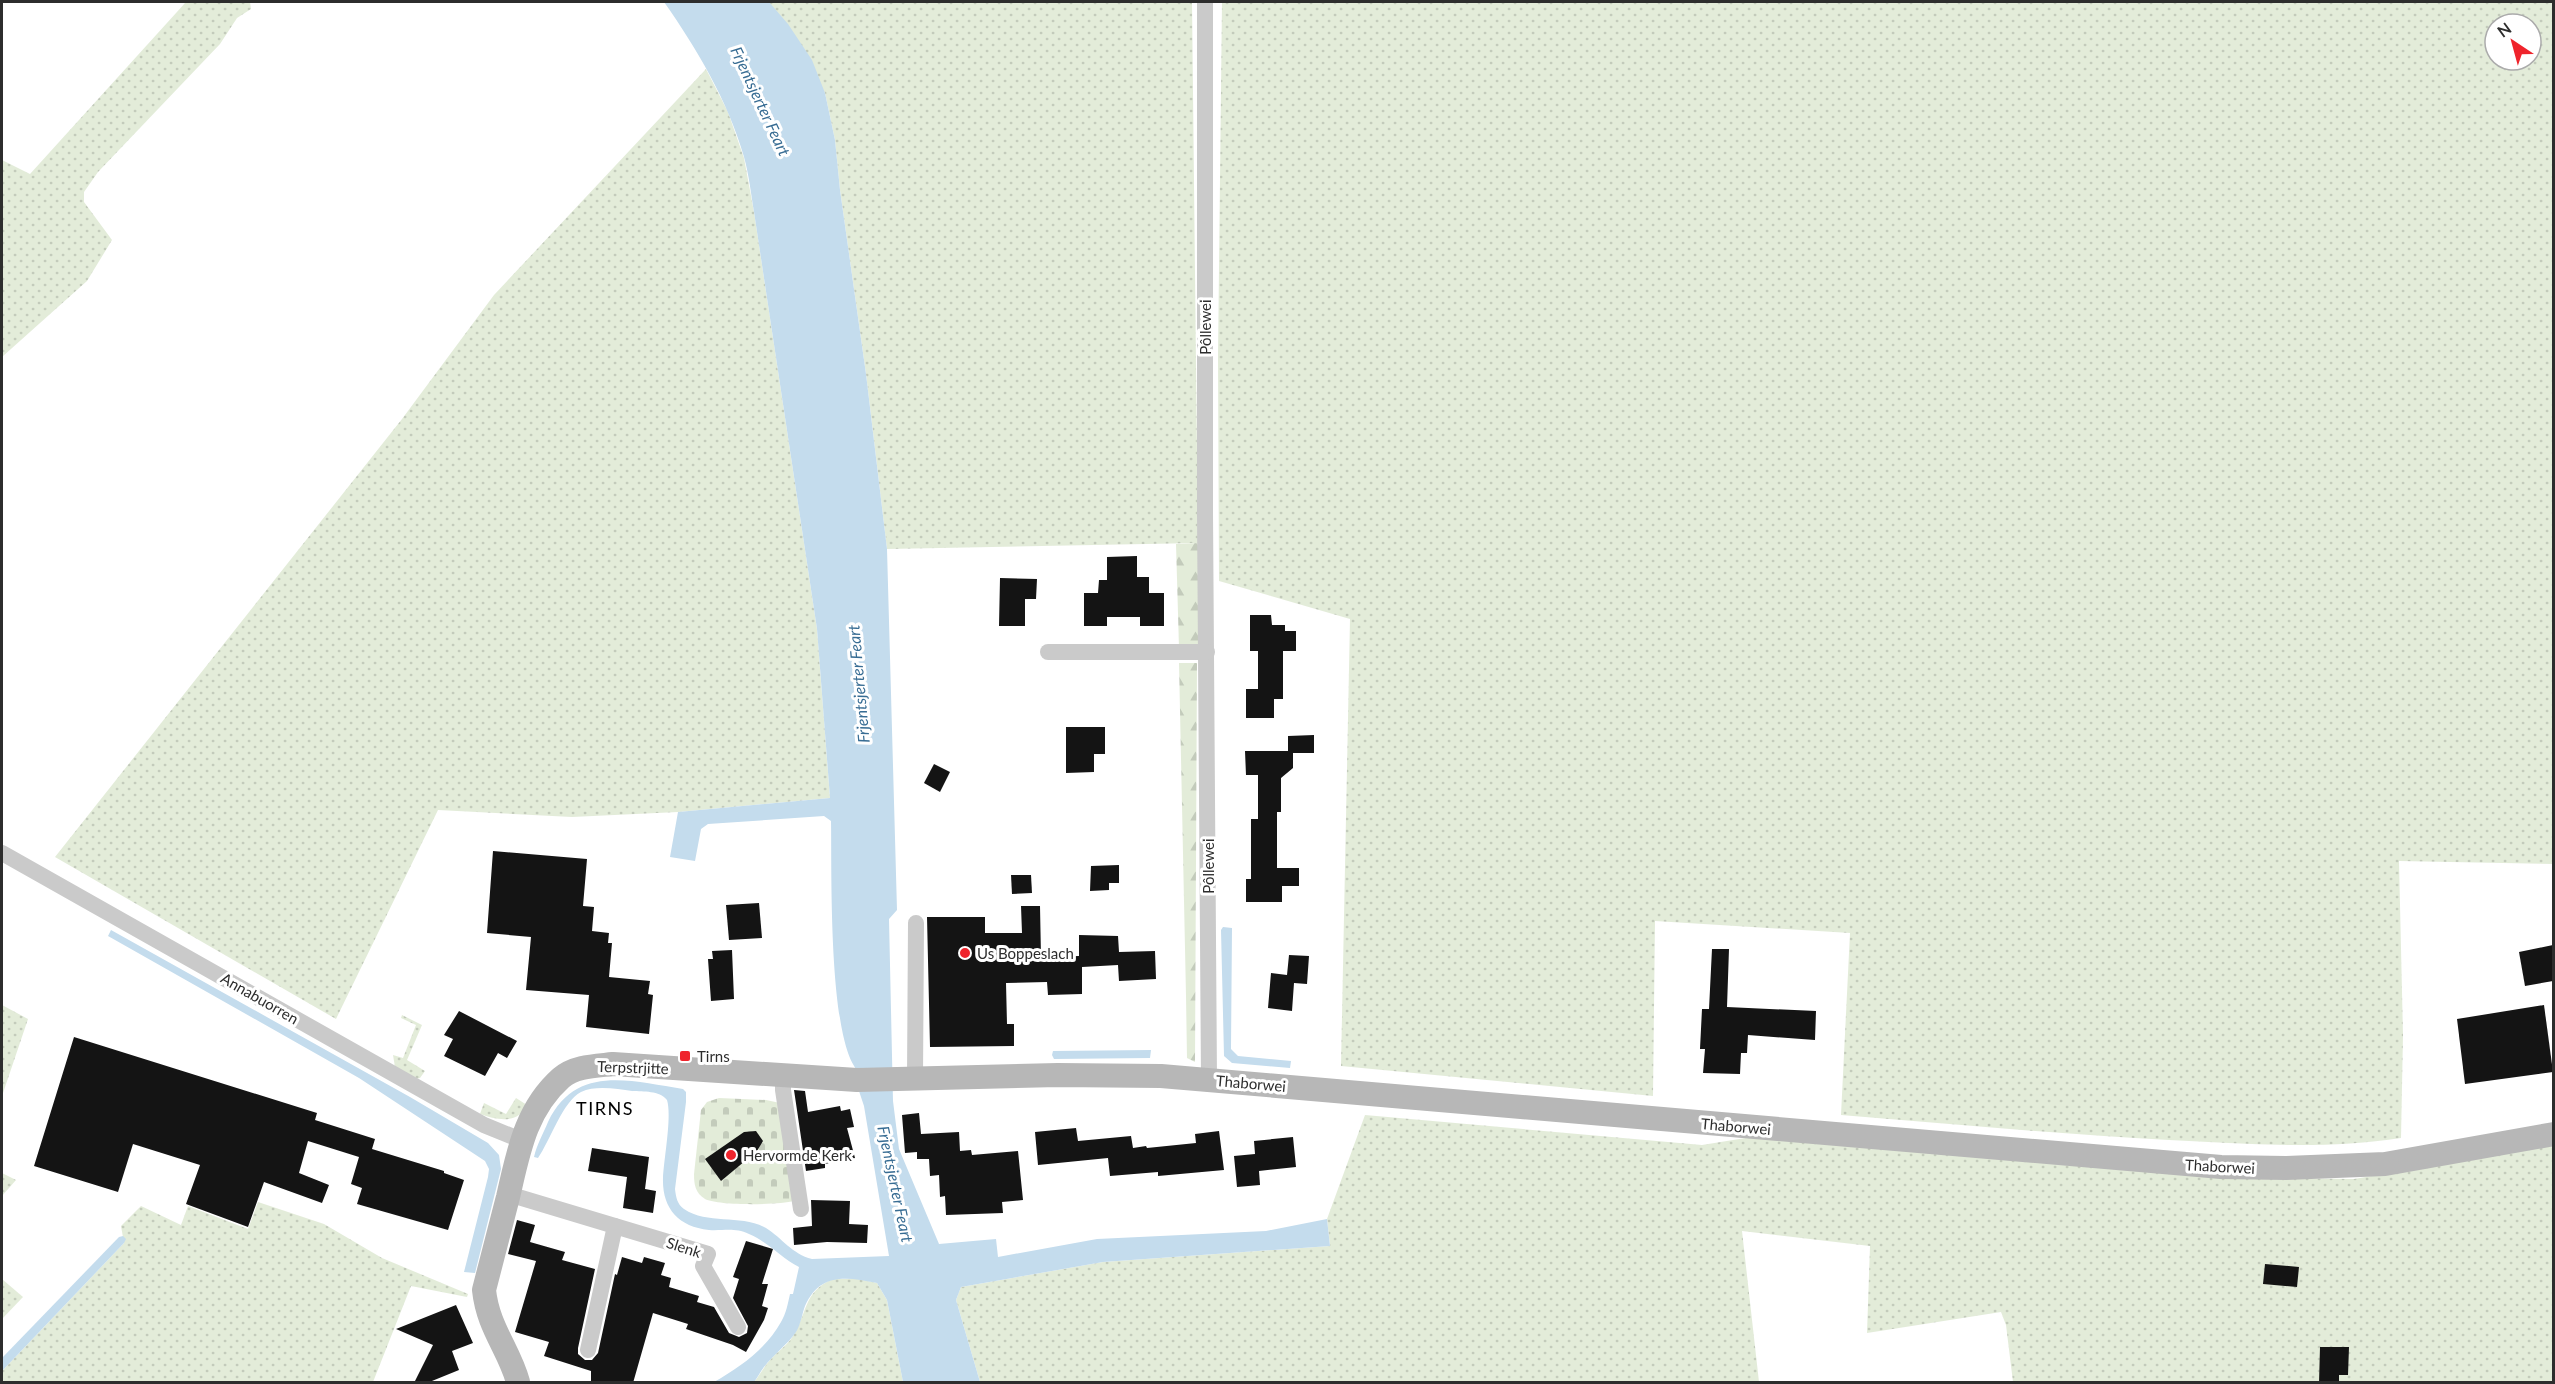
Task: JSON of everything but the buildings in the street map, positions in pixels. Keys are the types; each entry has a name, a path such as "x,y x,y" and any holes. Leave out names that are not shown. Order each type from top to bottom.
{"street":[{"name":"Pôllewei","path":"1205,2 1209,1080"},
{"path":"1048,652 1207,652"},
{"name":"Annabuorren","path":"2,853 484,1125 521,1140"},
{"path":"905,1078 916,923"},
{"name":"Terpstrjitte","path":"518,1383 515,1371 486,1310 484,1290 521,1140 536,1110 561,1077 591,1066 613,1064 857,1080"},
{"name":"Thaborwei","path":"857,1080 1058,1075 1161,1076 2222,1167 2309,1168 2385,1164 2553,1134"},
{"path":"783,1076 783,1090 801,1209"},
{"name":"Slenk","path":"508,1194 708,1254 703,1266 738,1327"},
{"path":"588,1350 615,1226"}],"green space":[{"path":"186,2 250,2 251,9 237,18 220,44 98,172 84,192 84,202 112,240 87,281 2,357 2,160 30,174"},
{"path":"769,2 1192,2 1198,543 887,549 835,140 825,93"},
{"path":"1222,2 2553,2 2553,864 2399,861 2403,1035 2401,1138 2344,1144 2256,1144 2087,1135 1841,1115 1850,933 1655,921 1653,1096 1341,1066 1350,619 1219,581 1218,357"},
{"path":"706,69 728,112 744,158 754,212 817,629 830,798 678,812 572,817 438,810 336,1019 55,857 402,419 494,295"},
{"path":"1198,543 1199,648 1179,648 1176,544"},
{"path":"1179,663 1197,663 1195,1062 1187,1058"},
{"path":"2,1005 28,1019 2,1096"},
{"path":"402,1015 422,1025 407,1060 425,1071 420,1078 416,1079 395,1067 393,1055 403,1058 416,1025 401,1018"},
{"path":"516,1098 527,1105 518,1116 500,1119 480,1114 484,1103 506,1114"},
{"path":"719,1098 766,1100 780,1103 794,1201 735,1204 712,1201 699,1194 694,1174 701,1110 707,1102"},
{"path":"1365,1115 1702,1145 1758,1136 2249,1178 2354,1179 2553,1145 2553,1382 2013,1382 2006,1325 2001,1312 1867,1333 1870,1246 1742,1231 1759,1382 980,1382 956,1300 961,1287 1103,1262 1330,1246 1327,1219"},
{"path":"2,1173 16,1180 2,1196"},
{"path":"258,1202 324,1224 382,1258 468,1294 467,1297 411,1286 373,1382 2,1382 2,1371 124,1243 121,1226 141,1206 181,1225 188,1206 248,1229"},
{"path":"2,1279 23,1297 2,1319"},
{"path":"833,1279 859,1279 877,1283 887,1300 903,1382 754,1382 791,1339 816,1290"}],"water":[{"name":"Frjentsjerter Feart","path":"664,2 769,2 788,24 812,60 825,93 835,140 887,549 897,910 889,919 893,1101 899,1149 939,1244 996,1239 998,1257 1097,1239 1266,1231 1327,1219 1330,1246 1103,1262 961,1287 956,1300 980,1382 903,1382 887,1300 877,1283 845,1279 826,1282 818,1287 805,1306 796,1332 768,1362 754,1382 714,1382 752,1356 775,1332 784,1316 790,1294 793,1294 799,1267 749,1234 734,1230 698,1228 689,1225 674,1214 663,1189 669,1116 667,1100 656,1093 646,1092 600,1088 581,1092 568,1104 538,1158 534,1157 548,1122 560,1104 573,1091 589,1084 606,1081 624,1081 683,1089 686,1092 686,1102 675,1189 678,1203 684,1209 703,1217 756,1224 772,1232 805,1257 812,1259 889,1256 864,1106 858,1088 858,1071 848,1053 841,1026 832,913 831,821 824,816 708,824 701,829 695,861 670,857 678,812 830,798 817,629 747,171 737,136 720,96 700,57"},
{"path":"1223,927 1232,928 1231,1049 1238,1056 1291,1061 1290,1068 1232,1063 1224,1056 1221,930"},
{"path":"111,930 488,1143 499,1155 501,1169 475,1273 464,1272 488,1177 489,1169 485,1161 359,1078 108,936"},
{"path":"1151,1050 1150,1058 1054,1059 1052,1055 1053,1051"},
{"path":"123,1236 126,1239 124,1243 2,1371 2,1358 119,1237"}],"place":[{"name":"Us Boppeslach","path":"965,953"},
{"name":"Tirns","path":"685,1056"},
{"name":"Hervormde Kerk","path":"731,1155"}],"district":[{"name":"TIRNS","path":"605,1108"}]}
